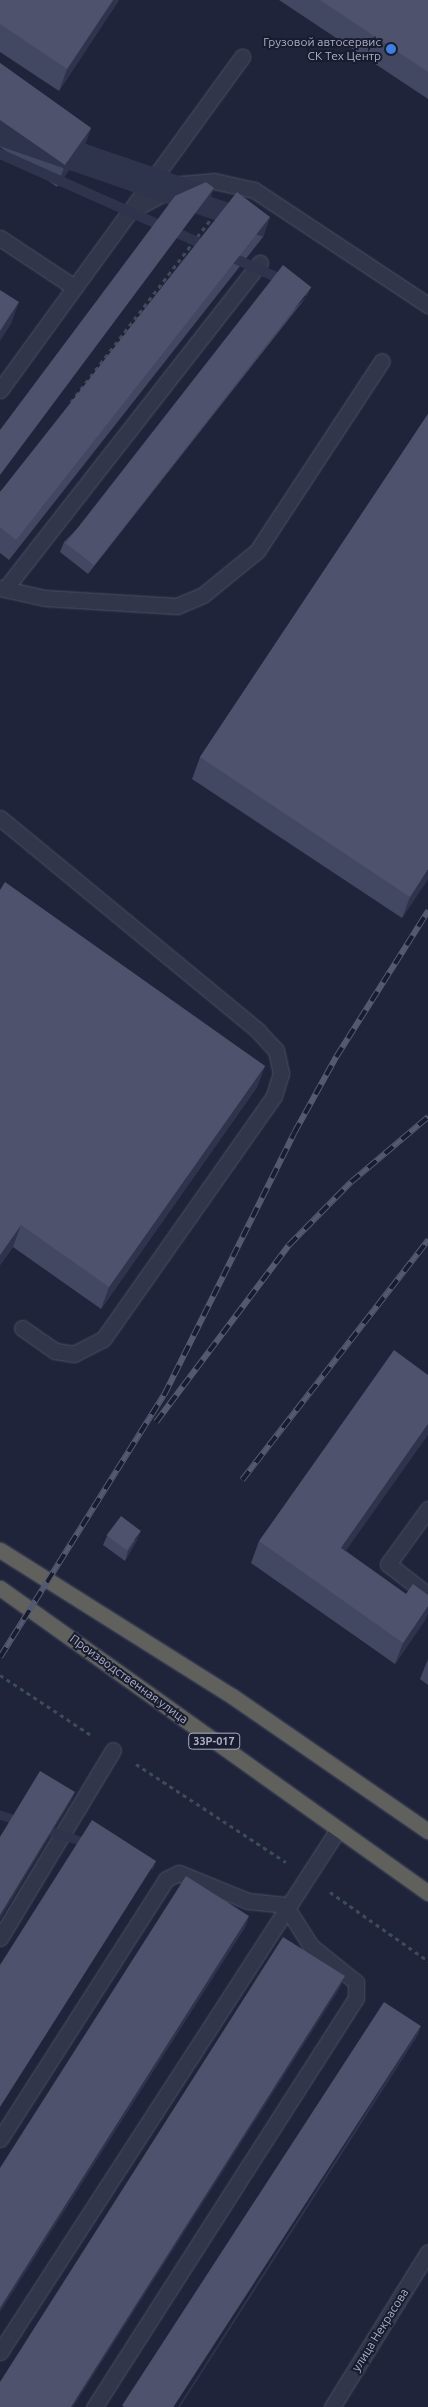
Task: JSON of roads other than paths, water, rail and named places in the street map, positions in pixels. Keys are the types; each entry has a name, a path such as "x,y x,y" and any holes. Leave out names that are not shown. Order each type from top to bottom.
{"highway":[{"path":"0,1550 232,1696 428,1831"},
{"name":"Производственная улица","path":"0,1588 337,1831 428,1893"}],"lane":[{"path":"0,390 242,57"},
{"path":"130,211 181,184 214,181 254,190 428,305"},
{"path":"0,238 74,287"},
{"path":"260,264 3,588 45,598 177,606 203,595 257,551 382,361"},
{"path":"0,818 258,1031 276,1050 281,1073 274,1096 103,1339 74,1354 55,1351 22,1328"},
{"path":"428,1509 388,1564 428,1595"},
{"path":"0,1938 113,1750"},
{"path":"0,2352 285,1906 308,1876 337,1831"},
{"path":"0,2139 166,1879 179,1873 198,1877 248,1901 285,1906 311,1946 352,1975 358,1989 356,1998 94,2407"},
{"name":"улица Некрасова","path":"332,2407 428,2252"}],"railway":[{"path":"0,1657 164,1395 294,1133 336,1057 428,911"},
{"path":"156,1422 289,1245 351,1182 428,1117"},
{"path":"242,1480 428,1240"}],"place":[{"name":"Грузовой автосервис СК Тех Центр","path":"391,49"}]}
